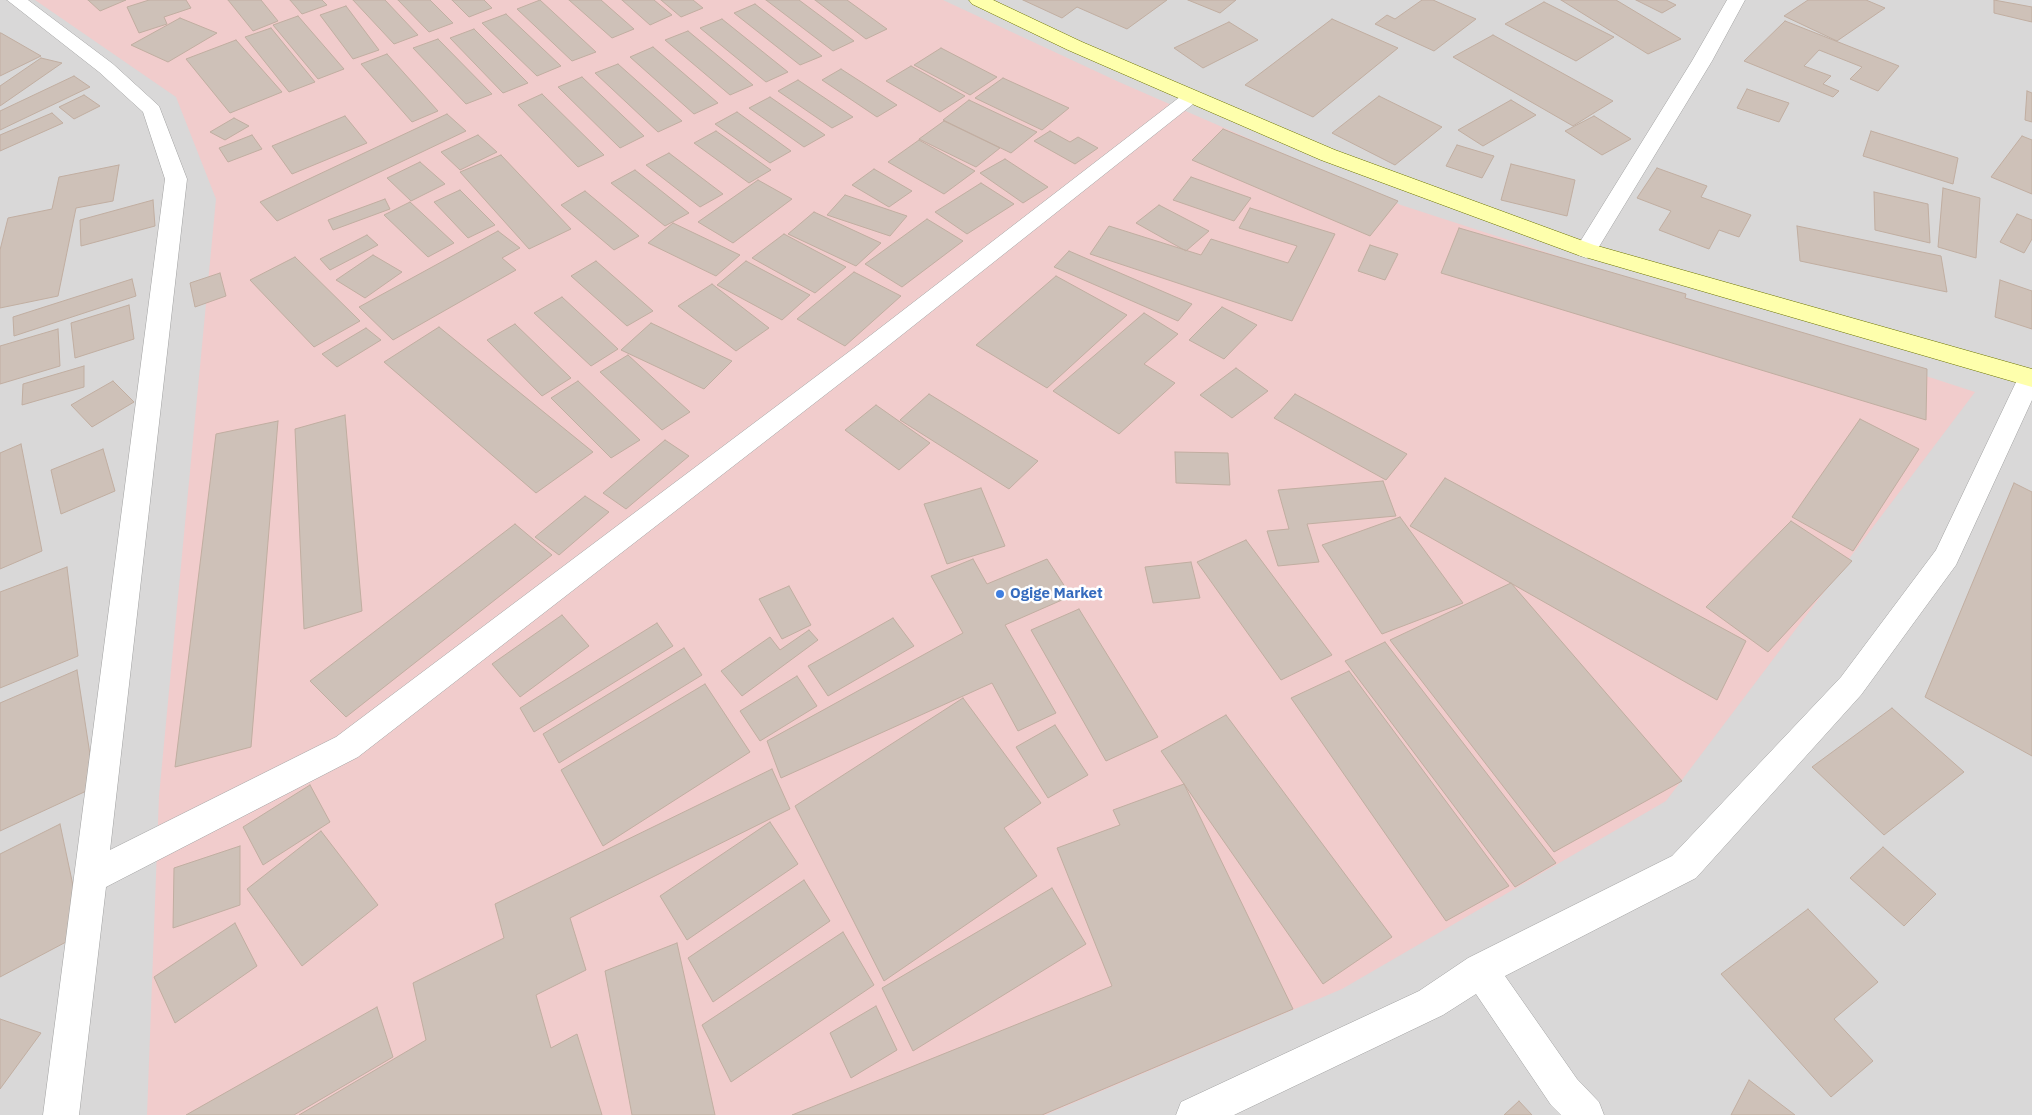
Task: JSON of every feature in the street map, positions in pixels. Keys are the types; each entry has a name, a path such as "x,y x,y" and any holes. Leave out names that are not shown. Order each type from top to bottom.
{"street":[{"path":"978,0 1075,46 1328,155 1586,250 2031,378 1946,557 1851,686 1684,867 1480,970 1431,1003 1194,1115"},
{"path":"1586,250 1702,61 1736,0"},
{"path":"12,4 106,68 152,110 176,179 92,876 61,1115"},
{"path":"92,876 346,747 866,351 1192,97"},
{"path":"1480,970 1564,1092 1586,1115"}],"shaded area":[{"name":"Ogige Market","path":"0,0 2032,0 2032,1115 0,1115"},
{"name":"Ogige Market","path":"35,0 943,0 1119,82 1401,205 1975,392 1666,801 1342,989 1045,1115 147,1115 159,796 216,199 176,97"}],"building":[{"path":"88,0 126,0 100,11"},
{"path":"149,0 186,0 191,8 164,17 167,24 139,33 127,7"},
{"path":"228,0 261,0 278,21 253,31"},
{"path":"290,0 322,0 327,5 302,14"},
{"path":"353,0 385,0 418,35 394,44"},
{"path":"398,0 430,0 453,23 429,32"},
{"path":"452,0 484,0 492,8 469,17"},
{"path":"540,0 596,52 572,61 517,9"},
{"path":"569,0 601,0 634,29 612,38"},
{"path":"622,0 654,0 672,15 650,25"},
{"path":"661,0 693,0 703,8 681,17"},
{"path":"766,0 799,0 854,41 833,51"},
{"path":"815,0 847,0 887,29 866,39"},
{"path":"1023,0 1167,0 1127,29 1077,7 1062,18"},
{"path":"1188,0 1236,0 1220,13"},
{"path":"1422,0 1433,0 1476,19 1434,51 1375,24 1387,15 1395,19"},
{"path":"1561,0 1616,0 1681,39 1648,54"},
{"path":"1636,0 1666,0 1676,5 1662,13"},
{"path":"1808,0 1866,0 1885,8 1837,41 1784,16"},
{"path":"1994,0 2032,7 2032,22 1994,13"},
{"path":"1544,2 1614,37 1576,61 1505,24"},
{"path":"755,4 822,56 800,65 734,13"},
{"path":"346,6 379,50 353,59 320,15"},
{"path":"506,14 561,66 537,76 482,23"},
{"path":"298,16 344,69 318,79 273,25"},
{"path":"180,18 217,33 168,62 131,45"},
{"path":"722,19 788,72 766,82 700,28"},
{"path":"1332,19 1398,48 1313,117 1245,85"},
{"path":"1785,21 1899,66 1878,91 1850,79 1862,67 1819,50 1804,66 1831,76 1823,84 1839,91 1833,97 1744,61"},
{"path":"1229,22 1258,40 1203,68 1174,48"},
{"path":"271,28 315,82 289,92 245,37"},
{"path":"474,29 528,83 503,93 450,38"},
{"path":"688,31 753,85 730,95 665,40"},
{"path":"1,33 41,56 0,76"},
{"path":"1493,35 1613,101 1573,126 1453,57"},
{"path":"438,39 492,94 466,104 413,48"},
{"path":"236,40 282,92 230,113 186,59"},
{"path":"653,47 718,103 694,114 630,57"},
{"path":"941,48 997,77 970,95 914,65"},
{"path":"387,54 438,111 412,122 361,64"},
{"path":"41,58 62,63 0,106 0,86"},
{"path":"618,64 682,121 658,132 595,73"},
{"path":"911,66 965,96 940,112 886,81"},
{"path":"841,69 897,105 877,117 822,80"},
{"path":"74,76 90,87 0,130 0,111"},
{"path":"582,77 644,136 620,148 558,87"},
{"path":"1003,78 1069,108 1042,130 975,98"},
{"path":"798,80 853,117 832,128 778,91"},
{"path":"1747,89 1789,103 1779,122 1737,108"},
{"path":"2027,91 2032,93 2032,122 2025,120"},
{"path":"542,94 604,155 578,167 518,105"},
{"path":"84,95 100,106 74,119 59,107"},
{"path":"1379,96 1442,127 1395,165 1332,133"},
{"path":"770,97 825,135 804,147 749,108"},
{"path":"969,100 1037,132 1011,153 943,120"},
{"path":"1511,100 1536,115 1483,146 1458,130"},
{"path":"737,112 791,151 770,163 715,124"},
{"path":"52,113 63,123 0,151 0,135"},
{"path":"447,114 466,131 277,221 260,202"},
{"path":"345,116 367,143 292,174 272,146"},
{"path":"1594,116 1631,139 1602,155 1565,131"},
{"path":"234,118 249,126 225,140 210,132"},
{"path":"944,121 1000,148 976,167 919,139"},
{"path":"1223,129 1398,201 1370,236 1192,160"},
{"path":"716,131 771,170 749,183 694,143"},
{"path":"1050,131 1070,142 1078,137 1098,148 1075,164 1034,141"},
{"path":"1871,131 1958,158 1953,184 1863,156"},
{"path":"252,135 262,149 228,162 219,148"},
{"path":"478,135 497,152 460,170 441,152"},
{"path":"2022,136 2032,140 2032,194 1991,177"},
{"path":"919,140 975,171 944,194 888,162"},
{"path":"1457,145 1494,156 1482,178 1446,166"},
{"path":"669,153 723,194 700,207 646,165"},
{"path":"501,155 571,229 529,249 460,172"},
{"path":"1005,159 1048,187 1023,203 980,173"},
{"path":"420,162 445,184 411,201 387,178"},
{"path":"1511,164 1575,180 1567,216 1501,200"},
{"path":"119,165 113,201 76,208 58,296 0,308 0,250 8,218 52,209 59,177"},
{"path":"1657,168 1707,186 1701,197 1751,215 1739,237 1719,230 1709,249 1659,230 1671,211 1637,198"},
{"path":"874,169 912,191 889,207 852,185"},
{"path":"635,170 689,213 665,226 611,183"},
{"path":"1191,177 1251,198 1234,221 1173,200"},
{"path":"758,180 792,199 733,243 698,222"},
{"path":"981,183 1014,204 967,234 935,212"},
{"path":"1943,188 1980,198 1976,258 1938,247"},
{"path":"460,190 495,225 468,238 434,202"},
{"path":"585,191 639,236 614,250 561,205"},
{"path":"1874,192 1928,204 1930,243 1875,230"},
{"path":"845,195 907,216 890,236 827,215"},
{"path":"385,199 390,209 333,230 328,220"},
{"path":"153,200 155,226 81,246 80,220"},
{"path":"410,202 454,243 428,257 384,215"},
{"path":"1159,205 1209,231 1186,251 1136,223"},
{"path":"1250,208 1335,234 1292,321 1090,254 1109,226 1201,255 1211,239 1288,263 1297,246 1239,228"},
{"path":"814,212 881,243 856,266 788,234"},
{"path":"2017,214 2032,220 2032,239 2024,253 2000,242"},
{"path":"927,219 963,241 902,287 865,264"},
{"path":"673,223 740,255 716,276 648,243"},
{"path":"1797,226 1941,256 1947,292 1800,261"},
{"path":"1459,228 1686,294 1685,298 1927,369 1926,420 1441,273"},
{"path":"498,231 520,248 502,258 516,270 393,340 359,307"},
{"path":"784,234 846,267 815,293 752,258"},
{"path":"367,235 378,245 330,270 320,259"},
{"path":"1370,245 1398,254 1385,280 1358,271"},
{"path":"1069,251 1192,304 1178,321 1054,267"},
{"path":"373,255 402,272 365,298 336,280"},
{"path":"295,257 360,321 314,347 250,280"},
{"path":"596,261 653,311 627,326 571,276"},
{"path":"746,261 810,295 782,320 717,285"},
{"path":"854,272 901,296 845,346 797,319"},
{"path":"220,273 226,296 195,307 190,283"},
{"path":"1056,276 1127,315 1047,388 976,345"},
{"path":"132,279 136,296 14,336 13,317"},
{"path":"2000,280 2032,291 2032,329 1995,317"},
{"path":"712,284 769,328 736,351 678,306"},
{"path":"562,297 618,349 591,366 534,313"},
{"path":"129,305 134,339 75,358 71,323"},
{"path":"1222,307 1257,325 1224,359 1189,340"},
{"path":"1144,313 1178,334 1144,364 1175,383 1119,434 1053,391"},
{"path":"651,323 732,361 704,389 621,350"},
{"path":"515,324 571,378 542,396 487,340"},
{"path":"439,327 593,452 536,493 384,362"},
{"path":"366,328 381,340 337,367 322,354"},
{"path":"58,329 60,366 0,384 0,346"},
{"path":"628,355 690,412 662,430 600,372"},
{"path":"84,366 84,387 22,405 23,384"},
{"path":"1236,368 1268,391 1232,418 1200,395"},
{"path":"113,381 134,402 92,427 71,405"},
{"path":"578,381 640,440 611,458 551,398"},
{"path":"929,394 1038,461 1009,489 900,420"},
{"path":"1295,394 1407,454 1386,480 1274,418"},
{"path":"876,405 930,443 899,470 845,430"},
{"path":"345,415 362,611 304,629 295,429"},
{"path":"1860,419 1919,449 1853,551 1792,517"},
{"path":"278,421 251,747 175,767 216,434"},
{"path":"665,440 689,456 626,509 603,493"},
{"path":"21,444 42,551 0,569 0,453"},
{"path":"103,449 115,491 61,514 51,470"},
{"path":"1175,452 1228,453 1230,485 1176,483"},
{"path":"1445,478 1746,641 1717,700 1410,526"},
{"path":"1383,481 1396,516 1307,524 1319,562 1278,566 1267,531 1289,529 1278,490"},
{"path":"2014,483 2032,492 2032,756 1925,697"},
{"path":"981,488 1005,546 947,564 924,504"},
{"path":"585,496 609,512 559,555 535,537"},
{"path":"1400,517 1463,603 1382,634 1322,545"},
{"path":"1791,521 1852,561 1768,652 1706,607"},
{"path":"515,524 552,555 346,717 310,681"},
{"path":"1246,540 1332,655 1281,680 1197,562"},
{"path":"973,559 987,584 1047,559 1071,596 1005,625 1056,713 1018,731 992,683 781,778 767,741 963,633 931,576"},
{"path":"1191,562 1200,598 1153,603 1145,567"},
{"path":"67,567 78,656 0,688 0,592"},
{"path":"1511,583 1682,781 1554,852 1390,640"},
{"path":"789,586 811,625 782,639 759,599"},
{"path":"1079,609 1158,737 1106,761 1031,630"},
{"path":"562,615 589,646 520,697 492,664"},
{"path":"893,618 914,646 828,696 808,666"},
{"path":"657,623 673,646 534,732 520,708"},
{"path":"809,630 818,640 742,696 721,671 770,637 780,650"},
{"path":"1385,642 1556,863 1515,887 1345,661"},
{"path":"684,648 702,675 559,763 543,734"},
{"path":"77,670 95,787 0,831 0,703"},
{"path":"1349,671 1509,886 1446,921 1291,698"},
{"path":"797,676 817,706 760,741 740,711"},
{"path":"705,684 750,752 603,846 561,770"},
{"path":"963,698 1041,803 1004,828 1037,876 884,981 795,806"},
{"path":"1892,708 1964,772 1884,835 1812,767"},
{"path":"1226,715 1392,937 1323,984 1161,751"},
{"path":"1055,725 1088,775 1048,798 1016,747"},
{"path":"772,769 790,809 570,918 586,970 536,995 551,1048 577,1034 602,1115 299,1115 426,1040 413,983 504,938 495,904"},
{"path":"1184,784 1293,1009 1042,1115 792,1115 1112,986 1057,848 1120,825 1113,810"},
{"path":"310,785 330,822 263,865 243,827"},
{"path":"770,822 798,864 687,940 660,896"},
{"path":"60,824 83,933 0,977 0,854"},
{"path":"321,831 378,905 302,966 247,889"},
{"path":"240,846 240,905 173,928 174,868"},
{"path":"1883,847 1936,894 1904,926 1850,878"},
{"path":"804,880 830,921 713,1002 688,958"},
{"path":"1052,888 1086,944 913,1051 882,988"},
{"path":"1808,909 1878,982 1834,1019 1873,1061 1831,1097 1721,974"},
{"path":"235,923 257,966 175,1023 154,977"},
{"path":"843,932 874,985 731,1082 702,1025"},
{"path":"677,943 715,1115 632,1115 605,971"},
{"path":"876,1006 897,1050 851,1078 830,1033"},
{"path":"377,1007 393,1057 294,1115 186,1115"},
{"path":"0,1019 41,1033 0,1089"},
{"path":"1749,1080 1795,1115 1731,1115"},
{"path":"1519,1101 1532,1115 1504,1115"}],"place":[{"name":"Ogige Market","path":"1000,594"}]}
